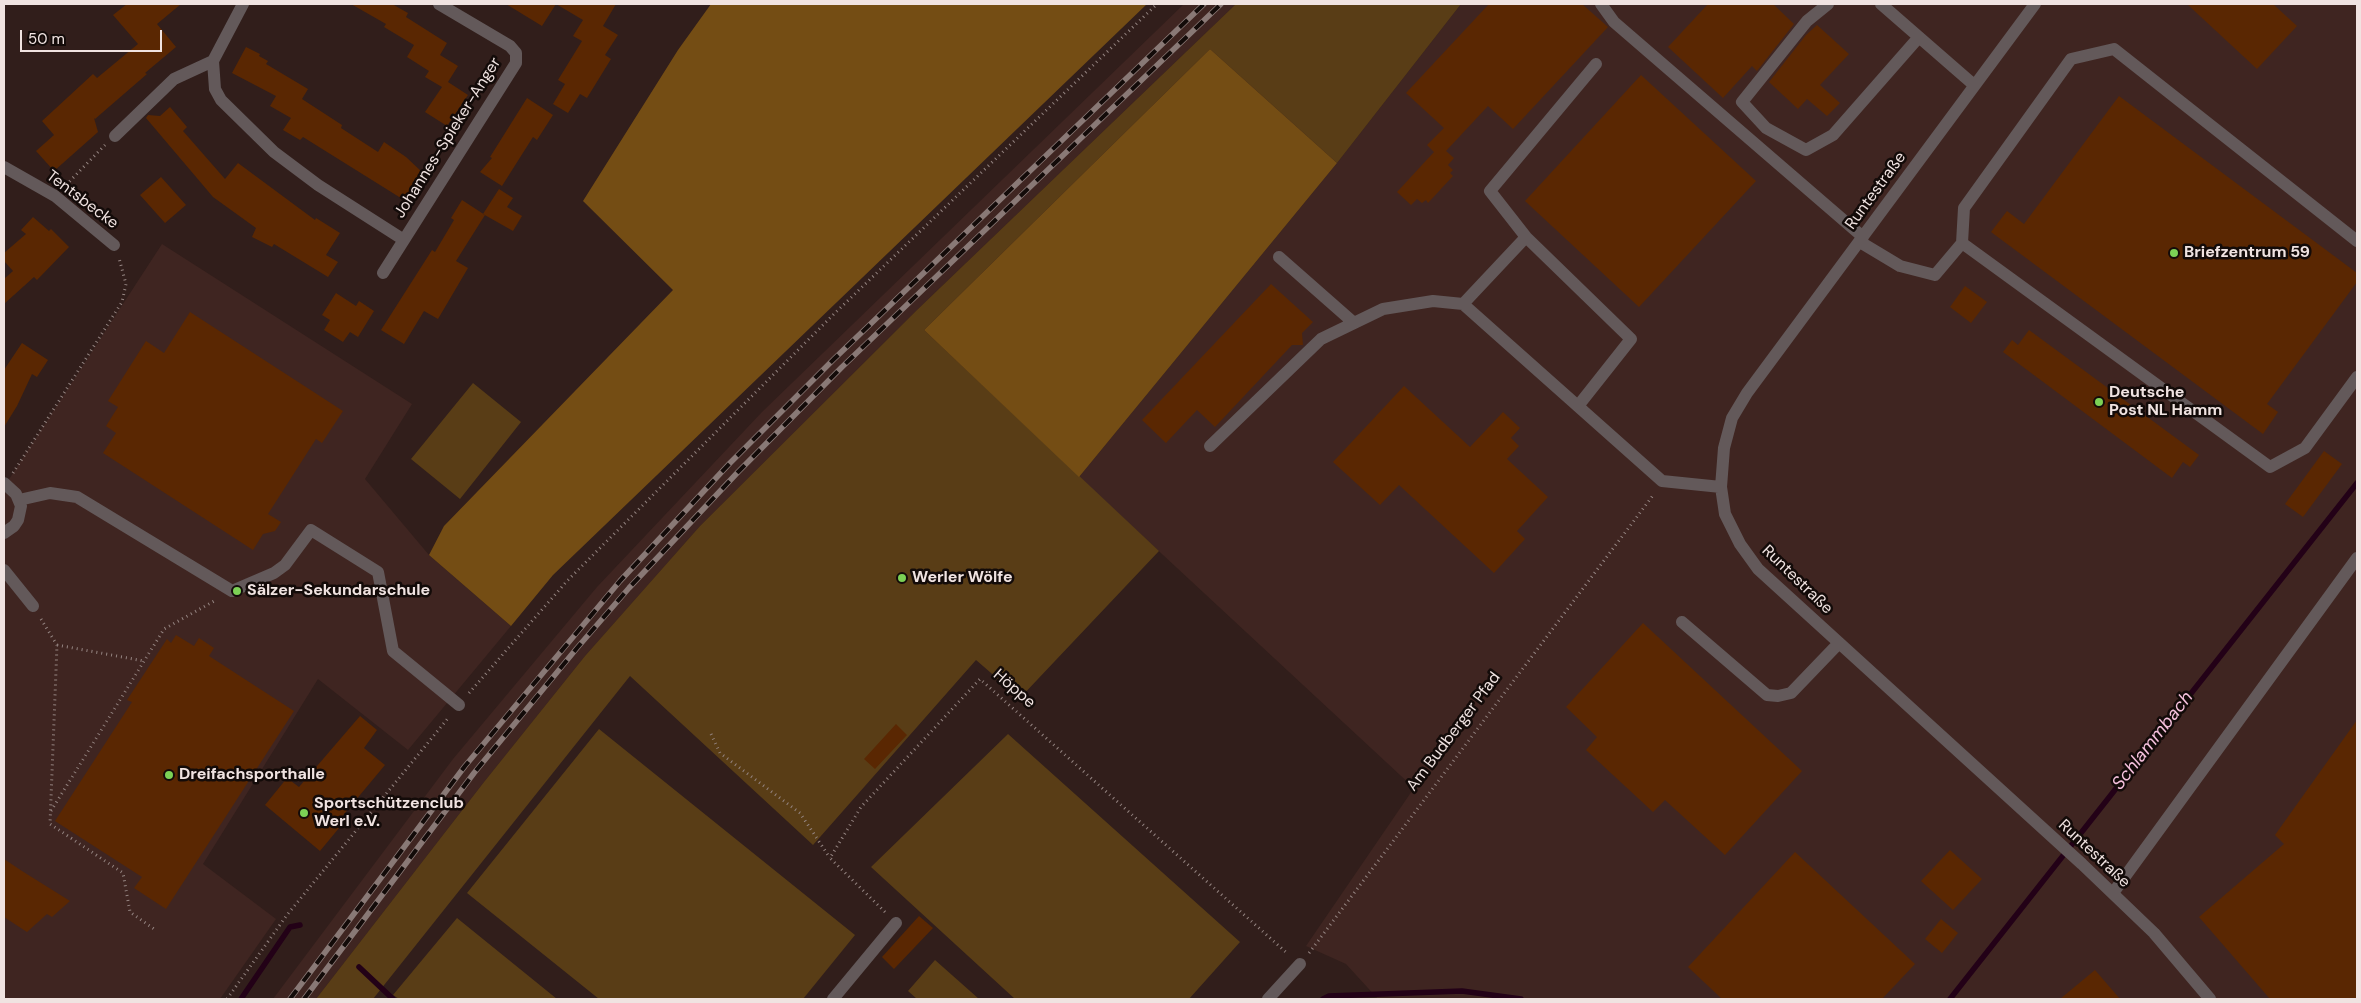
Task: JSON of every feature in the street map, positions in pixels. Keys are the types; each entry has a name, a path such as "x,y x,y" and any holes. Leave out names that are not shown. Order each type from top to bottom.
{"street":[{"name":"Johannes-Spieker-Anger","path":"243,4 214,61 215,89 221,100 274,152 318,185 404,240"},
{"name":"Johannes-Spieker-Anger","path":"383,273 516,62 516,53 510,46 440,4"},
{"path":"1601,4 1614,22 1861,239 1900,266 1935,274 1962,243 1964,208 2070,59 2114,49 2357,241"},
{"path":"1828,4 1807,22 1742,102 1766,128 1806,150 1833,135 1919,37"},
{"path":"1881,4 1974,85"},
{"name":"Runtestraße","path":"2035,4 1747,393 1732,418 1724,448 1721,487 1725,514 1740,544 1758,569 2113,893 2154,933 2210,999"},
{"path":"115,136 174,79 214,61"},
{"path":"1578,406 1631,339 1526,237 1490,191 1596,64"},
{"name":"Tentsbecke","path":"4,167 55,196 114,245"},
{"path":"1463,304 1526,237"},
{"path":"1962,243 2270,466 2305,448 2357,377"},
{"path":"1279,257 1354,323"},
{"path":"1210,446 1321,339 1383,309 1434,301 1463,304 1662,482 1721,487"},
{"path":"4,533 14,526 21,514 19,500 5,484"},
{"path":"19,500 50,493 77,497 232,591 274,573 285,565 311,530 378,572 394,651 458,705"},
{"path":"2113,893 2357,558"},
{"path":"4,570 33,606"},
{"path":"1682,622 1767,695 1778,696 1799,687 1839,642"},
{"path":"833,999 896,923"},
{"path":"1268,999 1300,964"}],"path":[{"path":"227,999 287,915 458,705 581,567 835,313 1157,4"},
{"path":"55,196 115,136"},
{"path":"5,484 122,302 126,284 114,245"},
{"name":"Am Budberger Pfad","path":"1300,964 1662,482"},
{"path":"50,811 164,629 232,591"},
{"path":"33,606 57,645 50,824 123,873 130,912 154,929"},
{"path":"57,645 144,661"},
{"name":"Höppe","path":"830,858 861,807 980,679 1300,964"},
{"path":"711,734 720,753 800,813 830,858 896,923"}],"shaded area":[{"path":"711,4 1147,4 553,575 511,626 429,555 444,526 673,290 583,201 678,50"},
{"path":"1184,4 1236,4 918,309 700,526 585,656 484,782 316,999 273,999 453,759 597,587 762,412"},
{"name":"Werler Wölfe","path":"1236,4 1461,4 1337,163 1210,49 924,330 1159,551 1020,698 976,660 813,845 630,676 373,999 316,999 484,782 585,656 700,526 918,309"},
{"path":"1461,4 2357,4 2357,999 1378,999 1346,964 1306,946 1414,788 1079,477 1337,163"},
{"path":"1210,49 1337,163 1079,477 924,330"},
{"name":"Sälzer-Sekundarschule","path":"162,244 412,404 365,479 429,555 511,626 408,750 318,679 203,864 276,919 220,999 4,999 4,487"},
{"path":"473,383 521,422 460,499 411,459"},
{"path":"599,729 855,935 803,999 599,999 467,893"},
{"path":"1008,734 1240,942 1189,999 1015,999 871,867"},
{"path":"457,918 557,999 399,999 393,995"},
{"path":"935,960 979,999 917,999 908,991"}],"building":[{"path":"127,4 181,4 157,24 176,47 94,118 98,132 54,171 36,151 54,135 42,121 93,74 97,78 138,44 113,15"},
{"path":"351,4 392,4 408,13 406,17 447,43 440,55 458,66 448,82 468,95 447,126 425,112 442,87 425,77 429,71 407,57 414,45 384,27 386,24"},
{"path":"506,4 556,4 542,26"},
{"path":"556,4 616,4 603,26 618,35 605,55 611,59 587,98 580,94 568,113 553,104 565,84 558,80 582,41 573,36 583,20"},
{"path":"1489,4 1582,4 1608,27 1513,129 1488,106 1446,151 1454,158 1448,165 1453,170 1450,173 1453,176 1428,203 1426,200 1422,203 1417,199 1411,205 1397,192 1434,152 1427,145 1444,128 1406,93"},
{"path":"1708,4 1773,4 1794,24 1757,71 1752,66 1723,98 1668,47"},
{"path":"2187,4 2273,4 2297,26 2257,69"},
{"path":"1817,25 1849,54 1820,85 1840,103 1827,116 1807,99 1798,109 1769,82 1806,35"},
{"path":"246,47 260,54 259,56 268,61 266,64 308,89 302,99 342,125 341,128 378,152 384,142 406,157 422,172 404,200 303,137 300,140 283,130 291,118 270,106 276,96 232,73"},
{"path":"1641,75 1756,181 1639,307 1525,201"},
{"name":"Briefzentrum 59","path":"2119,96 2357,273 2357,282 2267,404 2278,412 2263,434 1991,232 2007,211 2024,224"},
{"path":"527,98 553,115 537,140 533,137 502,186 480,172 492,158 490,157"},
{"path":"170,107 187,127 183,131 225,179 238,163 315,220 316,218 340,233 326,255 338,262 328,277 274,244 272,247 252,237 256,228 213,197 146,118 148,115 160,116"},
{"path":"161,177 186,205 165,223 140,195"},
{"path":"499,189 513,198 507,207 522,216 513,231 483,214"},
{"path":"462,200 485,215 456,261 468,268 438,319 424,311 404,344 381,330 432,250 435,252 454,220 451,218"},
{"path":"33,217 49,231 51,229 69,247 37,280 34,277 4,304 4,279 13,271 4,261 4,253 26,234 21,230"},
{"path":"1271,284 1313,322 1302,333 1303,345 1292,345 1215,427 1197,410 1166,443 1142,420"},
{"path":"1965,286 1987,302 1971,323 1950,307"},
{"path":"336,293 356,306 359,301 374,311 358,337 350,332 343,342 324,330 330,320 322,315"},
{"path":"190,312 343,411 322,443 316,439 268,514 281,522 275,531 263,534 253,550 103,453 116,433 106,426 118,407 108,401 146,341 164,353"},
{"name":"Deutsche Post NL Hamm","path":"2029,330 2199,455 2190,467 2183,462 2172,478 2003,352 2012,340 2018,345"},
{"path":"22,343 48,360 37,377 32,374 17,406 4,427 4,370"},
{"path":"1404,386 1470,447 1503,412 1520,428 1511,438 1519,446 1507,459 1548,497 1517,531 1525,539 1494,573 1399,485 1380,505 1333,462"},
{"path":"2324,451 2342,464 2303,517 2285,504"},
{"path":"1643,623 1802,771 1725,855 1665,800 1653,812 1586,750 1597,737 1566,707"},
{"name":"Dreifachsporthalle","path":"176,635 194,646 199,638 214,648 209,656 294,711 166,909 134,888 142,877 55,821 132,702 127,700 167,639 171,643"},
{"path":"360,716 377,730 364,748 385,765 340,819 344,822 320,851 265,805 287,778 299,787"},
{"path":"2357,720 2357,999 2270,999 2199,917 2284,844 2275,835"},
{"path":"896,724 907,735 875,769 864,759"},
{"path":"1950,850 1982,879 1953,910 1921,881"},
{"path":"1795,852 1915,964 1882,999 1722,999 1688,967"},
{"path":"4,859 70,901 52,917 47,914 27,932 4,917"},
{"path":"919,916 933,928 894,969 882,957"},
{"path":"1941,919 1958,933 1942,953 1925,939"},
{"path":"2095,970 2120,999 2060,999"}],"waterway":[{"name":"Schlammbach","path":"1950,999 2357,483"},
{"path":"241,999 290,927 300,925"},
{"path":"359,967 393,999"},
{"path":"1323,999 1329,996 1462,991 1521,999"}],"railway":[{"path":"290,999 465,766 620,581 730,463 834,359 1204,4"},
{"path":"304,999 474,773 629,588 738,472 842,367 1221,4"}],"place":[{"name":"Briefzentrum 59","path":"2174,253"},
{"name":"Deutsche Post NL Hamm","path":"2099,402"},
{"name":"Werler Wölfe","path":"902,578"},
{"name":"Sälzer-Sekundarschule","path":"237,591"},
{"name":"Dreifachsporthalle","path":"169,775"},
{"name":"Sportschützenclub Werl e.V.","path":"304,813"}]}
